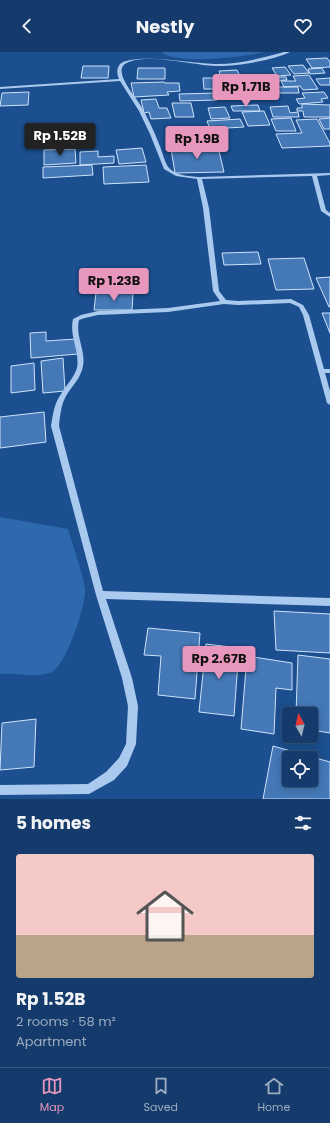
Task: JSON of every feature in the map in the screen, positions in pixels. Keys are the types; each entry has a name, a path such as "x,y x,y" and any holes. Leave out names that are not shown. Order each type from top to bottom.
{"street":[{"path":"288,52 246,63 217,65 151,59 131,60 120,66 119,70 121,80 130,91 141,110 166,168 171,173 179,176 199,178 330,174"},
{"path":"0,88 121,80"},
{"path":"314,174 324,212 330,215"},
{"path":"199,178 206,208 216,291 224,302"},
{"path":"0,790 89,789 110,776 123,762 131,744 133,706 127,678 100,595 56,426 57,412 61,398 75,380 80,366 81,354 74,325 76,319 92,314 179,309 224,302 291,302 301,306 306,315 330,403"},
{"path":"322,371 330,371"},
{"path":"100,595 330,602"}],"shaded area":[{"path":"161,52 264,52 227,58 195,59 169,56"},
{"path":"0,517 68,529 80,566 84,581 85,596 79,620 69,647 58,667 52,672 46,674 0,674"}],"building":[{"path":"327,58 330,62 330,67 312,68 306,59"},
{"path":"303,65 309,73 294,74 288,66"},
{"path":"83,66 109,66 108,78 81,78"},
{"path":"285,67 291,75 277,76 272,68"},
{"path":"138,68 165,68 165,79 137,79"},
{"path":"322,68 325,73 310,74 308,69"},
{"path":"237,70 240,76 221,77 219,71"},
{"path":"309,75 318,89 303,90 300,86 284,87 281,81 296,81 293,76"},
{"path":"267,77 286,77 287,80 269,81"},
{"path":"203,78 221,78 223,89 204,89"},
{"path":"330,78 330,85 320,85 316,79"},
{"path":"131,83 179,83 180,91 167,92 169,95 134,97"},
{"path":"275,87 298,87 299,93 276,93"},
{"path":"29,92 28,105 0,106 2,93"},
{"path":"324,92 328,98 321,99 323,102 299,104 296,99 305,98 302,93"},
{"path":"216,93 217,100 180,101 179,94"},
{"path":"156,99 159,108 167,108 171,118 151,119 149,112 144,113 141,100"},
{"path":"172,103 191,103 194,117 175,117"},
{"path":"302,104 330,105 330,117 304,117 303,111 297,111 297,108 302,108"},
{"path":"258,105 260,111 233,111 231,106"},
{"path":"288,106 290,113 298,112 299,117 273,117 270,107"},
{"path":"225,107 230,118 211,119 208,108"},
{"path":"264,111 270,125 248,126 242,112"},
{"path":"291,118 296,131 276,131 271,119"},
{"path":"330,118 330,129 324,129 319,119"},
{"path":"240,119 244,127 210,129 207,121"},
{"path":"317,119 330,143 330,146 282,148 276,134 302,133 296,120"},
{"path":"218,147 224,172 175,173 171,149"},
{"path":"142,148 146,162 119,164 116,150"},
{"path":"75,149 76,163 44,165 44,150"},
{"path":"98,151 98,157 114,156 114,163 80,165 80,152"},
{"path":"92,165 93,175 43,178 43,167"},
{"path":"146,165 149,182 104,184 103,167"},
{"path":"258,252 261,264 224,265 222,253"},
{"path":"304,258 314,289 276,290 268,259"},
{"path":"330,277 330,307 329,307 316,278"},
{"path":"96,293 133,293 132,310 94,310"},
{"path":"322,313 330,313 330,333"},
{"path":"46,332 46,341 76,339 78,354 31,358 30,333"},
{"path":"63,358 65,391 43,393 41,361"},
{"path":"34,363 35,390 11,393 11,366"},
{"path":"44,412 46,442 0,448 0,417"},
{"path":"274,611 330,614 330,653 276,650"},
{"path":"148,628 200,633 195,699 158,695 161,656 144,655"},
{"path":"206,644 239,648 234,716 199,712"},
{"path":"298,655 330,659 330,733 318,731 318,707 296,707"},
{"path":"247,656 292,663 292,690 276,688 274,734 241,729"},
{"path":"36,719 34,767 0,770 2,723"},
{"path":"273,746 291,751 282,751 282,787 318,787 318,759 330,762 330,799 263,799"}]}
